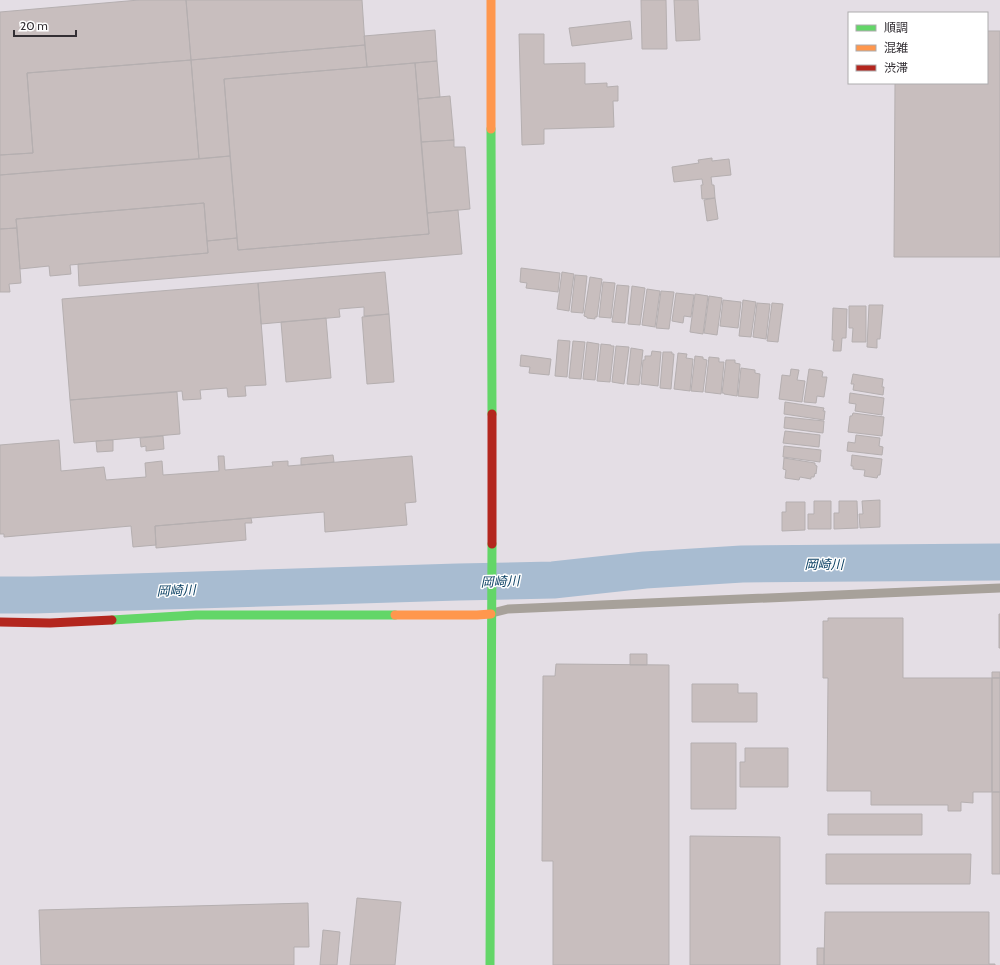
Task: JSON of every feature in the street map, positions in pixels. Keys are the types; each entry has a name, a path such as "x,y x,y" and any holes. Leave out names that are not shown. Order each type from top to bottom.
{"street":[{"path":"490,965 492,559 491,0"},
{"path":"0,622 50,623 196,615 491,614"}],"lane":[{"path":"491,614 508,609 1000,588"}],"building":[{"path":"139,0 186,0 191,60 27,73 33,153 0,155 0,12"},
{"path":"186,0 362,0 365,45 191,60"},
{"path":"641,0 666,0 667,49 642,49"},
{"path":"674,0 698,0 700,40 676,41"},
{"path":"630,21 632,39 572,46 569,28"},
{"path":"435,30 437,61 367,67 364,36"},
{"path":"988,31 1000,31 1000,257 894,257 895,84 988,84"},
{"path":"519,34 544,34 544,64 585,63 585,84 607,83 607,87 618,86 618,101 613,101 614,127 544,129 544,144 522,145"},
{"path":"365,45 367,67 224,79 230,156 199,159 191,60"},
{"path":"191,60 199,159 0,175 0,155 33,153 27,73"},
{"path":"437,61 440,97 418,99 415,63"},
{"path":"415,63 429,234 238,250 224,79"},
{"path":"450,96 454,140 421,142 418,99"},
{"path":"454,140 454,147 465,147 470,209 427,213 421,142"},
{"path":"230,156 237,238 207,241 204,203 16,219 17,228 0,229 0,175"},
{"path":"712,158 712,161 729,159 731,175 711,177 712,185 714,185 715,198 702,199 702,179 674,182 672,167 699,163 698,160"},
{"path":"715,198 718,219 707,221 704,200"},
{"path":"204,203 208,253 70,265 71,274 50,276 49,266 20,269 16,219"},
{"path":"458,210 462,254 79,286 78,264 208,253 207,241 237,238 238,250 429,234 427,213"},
{"path":"17,228 21,283 9,284 10,292 0,292 0,229"},
{"path":"521,268 560,273 558,292 526,288 527,283 520,282"},
{"path":"385,272 389,314 364,316 364,307 339,309 340,317 261,324 258,283"},
{"path":"562,272 574,274 569,311 557,309"},
{"path":"575,275 587,276 583,313 571,312"},
{"path":"590,277 602,279 597,317 595,317 595,319 584,316"},
{"path":"603,282 615,283 611,318 599,317"},
{"path":"258,283 266,385 245,386 246,396 228,397 227,388 200,390 201,399 183,400 182,391 70,400 62,299"},
{"path":"617,285 629,286 625,323 612,322"},
{"path":"632,286 645,288 640,325 628,324"},
{"path":"647,289 660,291 655,327 642,325"},
{"path":"661,291 674,292 669,329 656,328"},
{"path":"676,293 694,295 691,317 684,316 683,323 672,321"},
{"path":"695,294 708,296 703,334 690,332"},
{"path":"709,296 722,298 717,335 704,333"},
{"path":"723,300 741,302 738,328 720,326"},
{"path":"743,300 756,302 751,337 739,336"},
{"path":"757,303 770,304 766,339 753,337"},
{"path":"772,303 783,304 778,342 767,341"},
{"path":"869,305 883,305 880,339 877,339 877,348 867,347"},
{"path":"849,306 866,306 866,342 852,342 853,328 849,328"},
{"path":"833,308 847,309 846,338 842,338 841,351 833,351"},
{"path":"389,314 394,382 367,384 362,317"},
{"path":"326,318 331,378 286,382 281,322"},
{"path":"558,340 570,341 567,377 555,376"},
{"path":"573,341 585,342 581,379 569,378"},
{"path":"587,342 599,344 595,380 583,379"},
{"path":"601,344 614,346 610,382 597,381"},
{"path":"616,346 629,347 624,384 612,382"},
{"path":"631,348 643,350 639,385 627,384"},
{"path":"652,351 661,352 658,386 641,384 643,360 645,360 645,356 651,356"},
{"path":"663,352 672,352 672,354 674,354 671,389 660,388"},
{"path":"678,353 687,354 686,358 693,359 690,391 674,389"},
{"path":"521,355 551,359 549,375 529,373 530,367 520,366"},
{"path":"695,356 703,357 703,359 707,360 703,392 691,391"},
{"path":"709,357 719,358 719,362 724,362 721,394 705,392"},
{"path":"726,360 735,360 735,363 740,364 737,396 722,393"},
{"path":"741,368 755,370 755,373 760,374 758,398 738,396"},
{"path":"791,369 799,370 797,380 805,381 802,402 779,399 782,375 790,376"},
{"path":"809,369 822,371 822,377 827,377 824,397 817,396 816,403 804,402"},
{"path":"853,374 883,379 883,395 853,390 854,384 851,384"},
{"path":"177,392 180,434 74,443 70,400"},
{"path":"850,393 884,398 882,415 855,411 856,404 849,403"},
{"path":"785,402 824,408 824,420 784,414"},
{"path":"853,413 884,417 882,436 848,432 850,416 852,416"},
{"path":"785,417 824,421 823,433 784,428"},
{"path":"785,431 820,435 819,447 783,443"},
{"path":"856,435 880,438 879,446 883,447 882,455 847,451 848,442 855,443"},
{"path":"163,436 164,449 146,451 146,446 141,447 140,438"},
{"path":"59,440 61,471 104,467 106,480 146,477 145,463 162,461 163,475 219,471 218,456 224,456 225,470 273,466 272,462 288,461 288,466 412,456 416,502 405,503 407,525 325,532 324,512 155,526 156,545 133,547 131,526 4,537 4,534 0,534 0,445"},
{"path":"113,440 113,451 97,452 96,441"},
{"path":"784,446 821,450 820,462 783,457"},
{"path":"333,455 334,462 301,465 301,458"},
{"path":"852,455 882,459 880,475 878,475 877,478 864,476 865,470 853,469 853,466 851,466"},
{"path":"784,458 815,463 817,466 816,474 815,473 814,477 811,477 811,479 800,477 799,480 785,478 786,470 783,469"},
{"path":"880,500 880,527 860,528 859,514 863,514 862,501"},
{"path":"814,501 831,501 831,529 808,529 808,514 814,514"},
{"path":"839,501 857,501 858,528 834,529 834,513 839,513"},
{"path":"786,502 805,502 805,530 782,531 782,512 786,512"},
{"path":"251,518 252,523 245,523 246,540 156,548 155,526"},
{"path":"1000,614 1000,648 999,648"},
{"path":"828,618 903,618 903,678 992,678 992,792 973,792 973,803 961,802 961,811 948,811 948,805 871,805 871,791 827,791 828,678 823,678 823,621 828,621"},
{"path":"630,654 647,654 647,665 630,665"},
{"path":"556,664 669,665 669,965 553,965 553,861 542,861 543,676 555,676"},
{"path":"992,672 1000,672 1000,678 992,678"},
{"path":"992,678 1000,678 1000,792 992,792"},
{"path":"692,684 738,684 738,693 757,693 757,722 692,722"},
{"path":"691,743 736,743 736,809 691,809"},
{"path":"745,748 788,748 788,787 740,787 740,762 745,762"},
{"path":"992,792 1000,792 1000,874 992,874"},
{"path":"828,814 922,814 922,835 828,835"},
{"path":"690,836 780,837 780,965 690,965"},
{"path":"826,854 971,854 970,884 826,884"},
{"path":"357,898 401,902 395,965 350,965"},
{"path":"308,903 309,947 294,947 294,965 41,965 39,910"},
{"path":"825,912 989,912 989,964 995,965 824,965"},
{"path":"323,930 340,932 337,965 320,965"},
{"path":"817,948 824,948 824,965 817,965"}],"waterway":[{"name":"岡崎川","path":"0,595 553,580 645,570 742,564 1000,562"}],"traffic: fast":[{"path":"491,129 492,414"},
{"path":"490,965 492,544"},
{"path":"112,620 196,615 395,615"}],"traffic: slow":[{"path":"491,0 491,129"},
{"path":"395,615 491,614"}],"traffic: jam":[{"path":"492,414 492,544"},
{"path":"0,622 50,623 112,620"}]}
